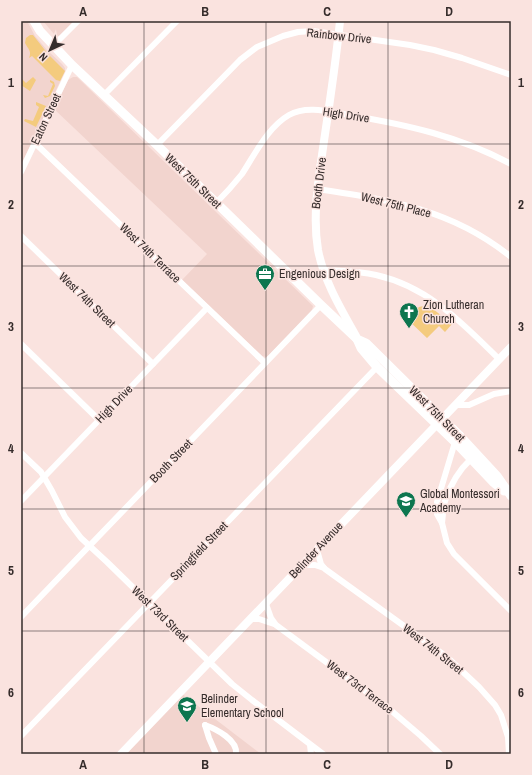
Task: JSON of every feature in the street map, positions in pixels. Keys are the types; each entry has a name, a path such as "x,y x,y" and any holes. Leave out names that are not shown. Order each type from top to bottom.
{"main road":[{"name":"West 75th Street","path":"34,21 40,31 72,65 157,145 321,305 357,338 366,343 440,422 455,442 471,459 493,482 511,496"},
{"name":"West 75th Street","path":"357,338 362,348 377,366 440,422 497,476 511,496"}],"street":[{"path":"53,46 78,21"},
{"path":"104,95 177,21"},
{"name":"Booth Drive","path":"340,21 329,112 317,189 315,211 316,234 324,270 334,294 357,338"},
{"name":"Rainbow Drive","path":"157,145 240,60 257,47 282,36 298,32 313,31 339,34 434,50 511,75"},
{"name":"Eaton Street","path":"21,172 72,65"},
{"name":"High Drive","path":"216,203 232,186 272,130 290,115 301,111 312,110 329,112 390,122 432,132 471,145 511,164"},
{"name":"West 74th Terrace","path":"35,143 265,363"},
{"name":"West 75th Place","path":"317,189 389,200 436,214 471,230 511,257"},
{"name":"West 74th Street","path":"21,236 153,364"},
{"path":"324,270 360,272 378,275 412,287 439,303 456,317 499,360"},
{"name":"Booth Street","path":"21,617 321,305"},
{"name":"High Drive","path":"21,501 207,308"},
{"path":"21,344 99,420"},
{"name":"Belinder Avenue","path":"121,754 511,347"},
{"name":"Springfield Street","path":"21,736 377,366"},
{"path":"457,405 469,405 494,394 511,391"},
{"path":"455,442 438,494 437,514 442,523 447,543 454,554 511,611"},
{"name":"West 73rd Street","path":"21,453 37,468 71,527 89,546 252,700 323,754"},
{"path":"442,523 444,507 449,492 458,474 471,459"},
{"name":"West 74th Street","path":"317,550 321,564 325,568 442,654 480,687 501,715 508,737 510,754"},
{"name":"West 74th Street","path":"302,565 314,565 325,568"},
{"name":"West 73rd Terrace","path":"266,604 271,618 276,625"},
{"name":"West 73rd Terrace","path":"252,619 267,621 276,625 387,707 440,754"},
{"path":"216,754 205,725 216,730 232,743 236,748 236,754"},
{"path":"310,745 311,754"}],"shaded area":[{"path":"21,21 27,21 35,36 62,64 65,71 21,165"},
{"path":"43,21 74,21 59,36 54,34"},
{"path":"33,35 48,54 65,71 60,81 56,80 32,56 29,58 30,52 25,43 26,38"},
{"path":"33,77 36,80 30,91 21,85 21,78 26,83"},
{"path":"73,77 77,77 313,306 312,310 269,355 266,357 262,356 182,280 207,254 54,109 68,80"},
{"path":"50,80 54,82 55,86 50,96 45,98 43,95 48,96 53,84"},
{"path":"36,102 46,106 36,127 24,121 25,119 33,121 39,107 36,105"},
{"path":"428,305 452,324 445,332 439,326 427,338 407,319 419,307"},
{"name":"Belinder Elementary School","path":"181,693 261,754 122,754"}],"place":[{"name":"Engenious Design","path":"265,291"},
{"name":"Zion Lutheran Church","path":"409,329"},
{"name":"Global Montessori Academy","path":"406,518"},
{"name":"Belinder Elementary School","path":"187,723"}]}
